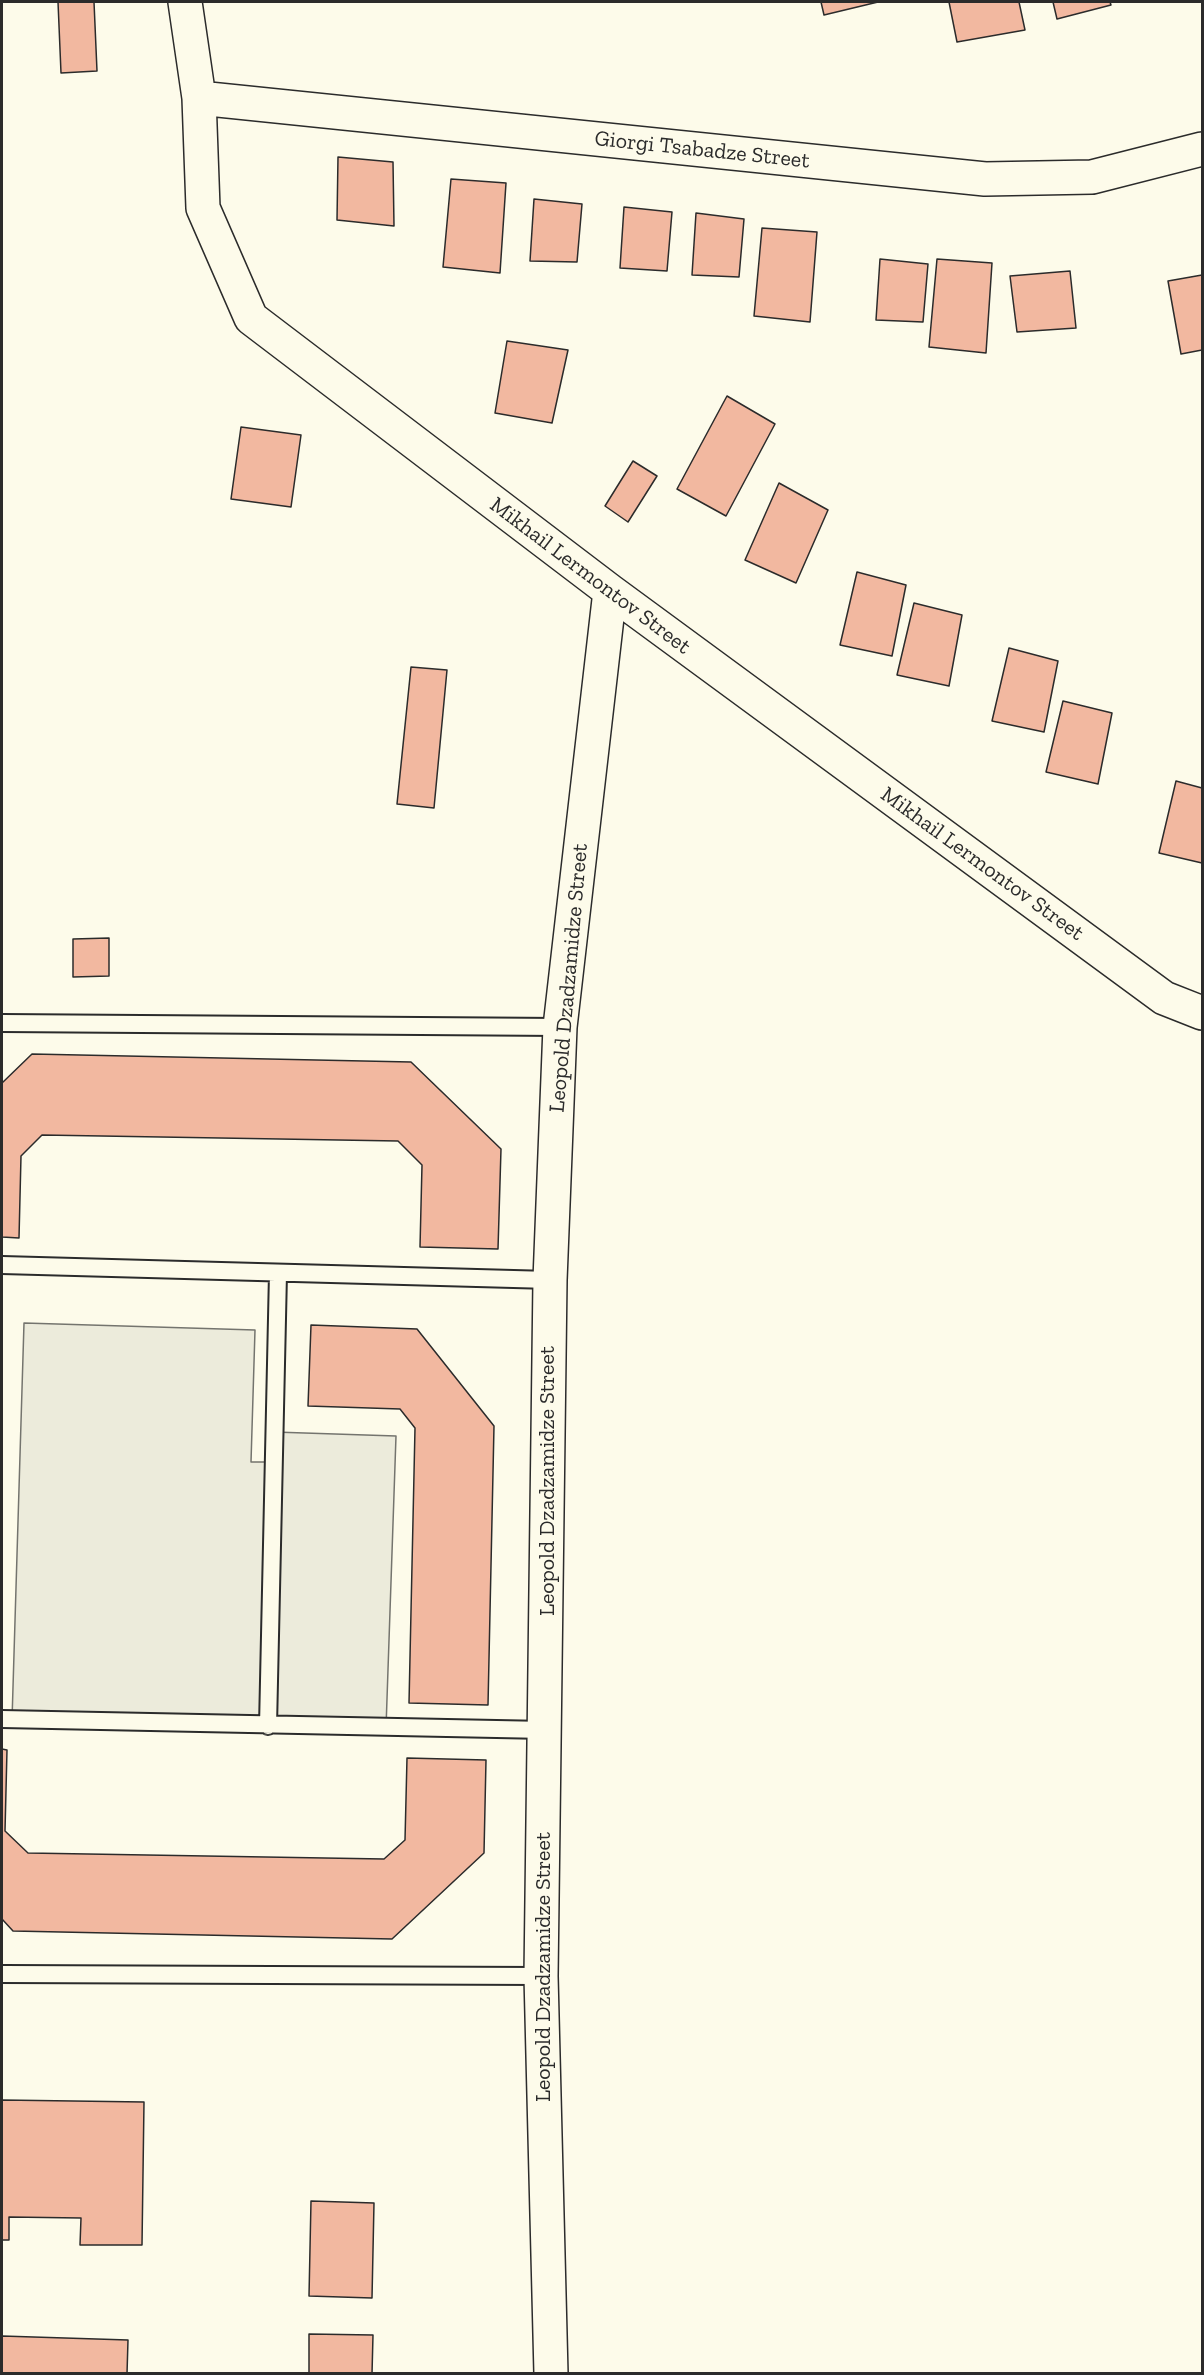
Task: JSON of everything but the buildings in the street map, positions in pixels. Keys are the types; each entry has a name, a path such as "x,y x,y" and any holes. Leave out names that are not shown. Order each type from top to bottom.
{"street":[{"name":"Mikhail Lermontov Street","path":"185,2 199,98 203,208 251,318 609,591 1164,998 1203,1013"},
{"name":"Giorgi Tsabadze Street","path":"199,98 985,179 1092,177 1203,149"},
{"name":"Leopold Dzadzamidze Street","path":"551,2373 541,1976 546,1730 550,1280 560,1027 609,591"}],"lane":[{"path":"2,1023 560,1027"},
{"path":"2,1265 550,1280"},
{"path":"268,1726 278,1273"},
{"path":"2,1719 546,1730"},
{"path":"2,1974 541,1976"}],"shaded area":[{"path":"24,1323 255,1330 251,1462 273,1462 274,1432 396,1436 386,1728 12,1720"}]}
